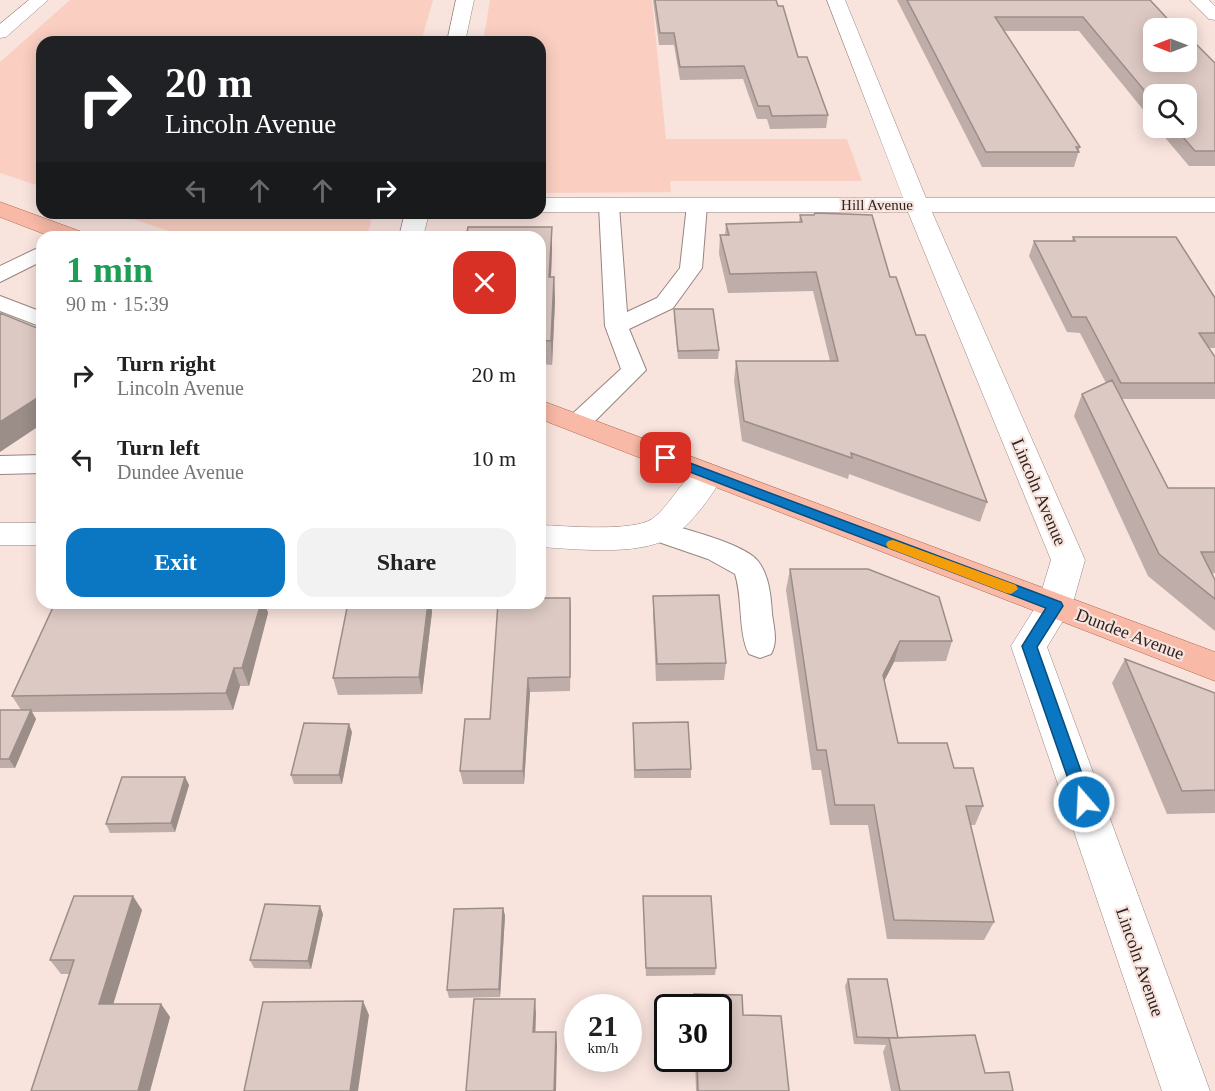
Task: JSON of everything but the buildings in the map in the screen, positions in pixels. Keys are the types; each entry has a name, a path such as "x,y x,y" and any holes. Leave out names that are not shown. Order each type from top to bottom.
{"main road":[{"path":"0,210 55,231"},
{"name":"Dundee Avenue","path":"546,411 1215,666"}],"street":[{"path":"0,33 39,0"},
{"path":"457,36 465,0"},
{"name":"Lincoln Avenue","path":"836,0 917,205 1068,560 1056,606 1029,646 1186,1091"},
{"path":"1199,0 1215,15"},
{"name":"Hill Avenue","path":"546,205 1215,205"},
{"path":"546,536 626,536 645,535 657,531 673,517 710,475"},
{"path":"0,534 36,534"}],"lane":[{"path":"616,326 665,303 691,268 697,205"},
{"path":"578,423 633,370 616,326 609,206"},
{"path":"0,274 36,255"},
{"path":"0,303 36,318"},
{"path":"0,465 36,465"},
{"path":"657,531 723,554 746,567 752,583 760,646"}],"shaded area":[{"path":"70,0 433,0 423,36 36,36 36,185 0,173 0,62"},
{"path":"490,0 652,0 666,139 847,139 862,181 670,181 671,192 546,193 546,36 484,36"},
{"path":"134,219 372,219 368,231 168,231"}],"slow traffic":[{"path":"893,544 1011,589"}],"route":[{"path":"666,458 1056,606 1029,646 1084,802"}]}
